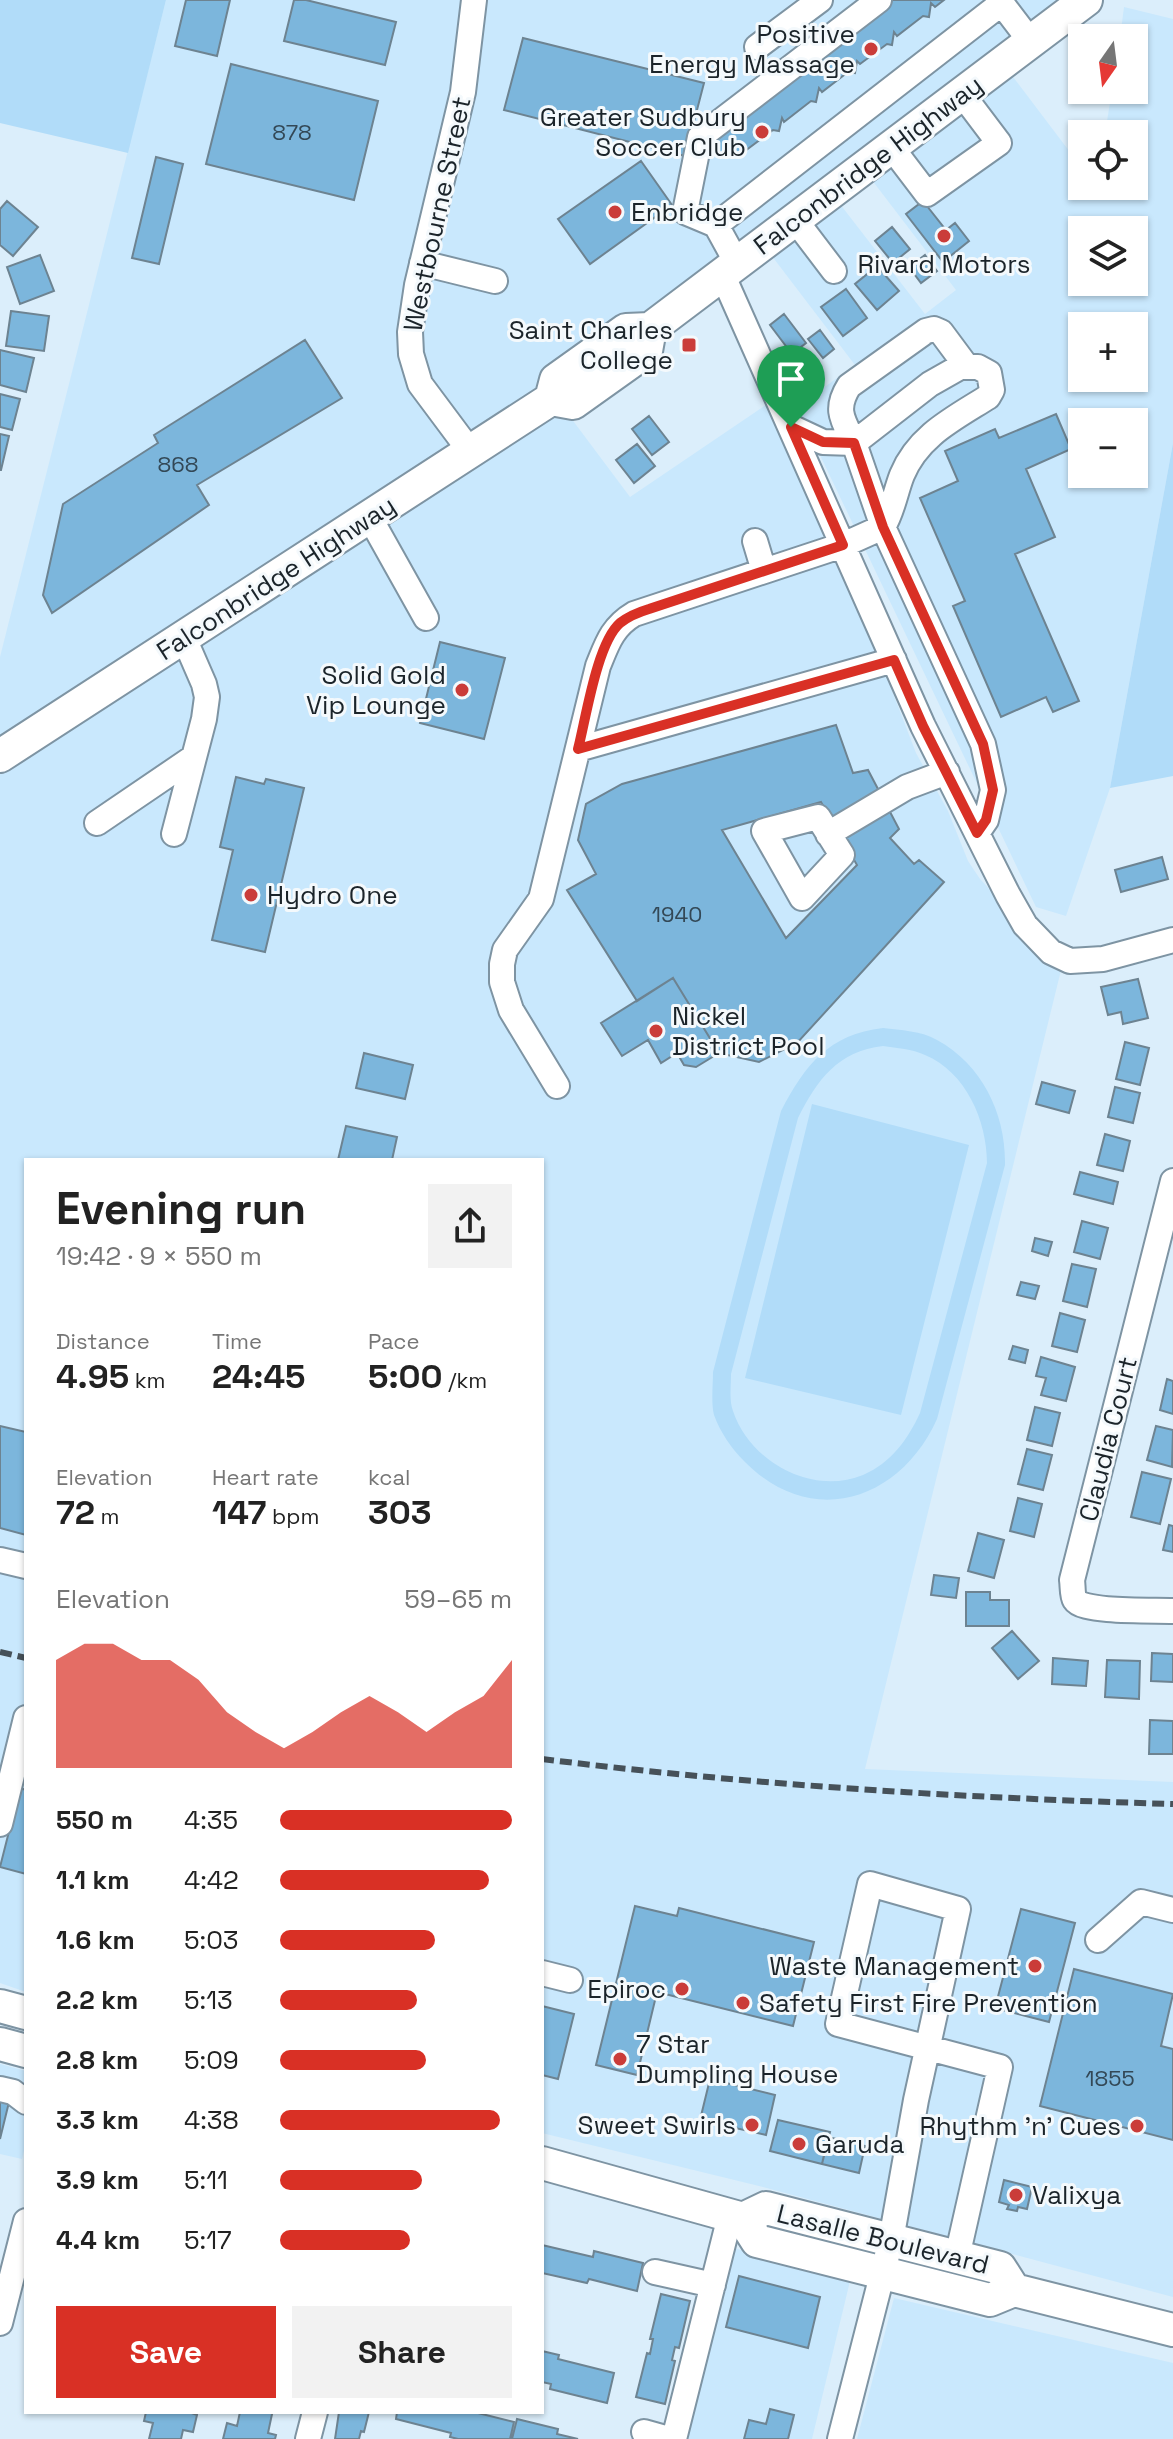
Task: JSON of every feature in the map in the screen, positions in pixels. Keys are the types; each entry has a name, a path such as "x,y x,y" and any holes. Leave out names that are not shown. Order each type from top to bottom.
{"main road":[{"name":"Falconbridge Highway","path":"0,756 551,399 573,403 646,351 650,329 1086,0"},
{"path":"0,2006 24,2012"},
{"path":"0,2044 24,2050"},
{"name":"Lasalle Boulevard","path":"544,2164 737,2217 766,2208 1000,2268 1014,2290"},
{"name":"Lasalle Boulevard","path":"737,2217 757,2241 883,2275 990,2300 1014,2290 1173,2330"}],"street":[{"path":"757,47 820,0"},
{"path":"879,0 700,137 685,212 716,225 730,270 791,427 843,545 947,772 1025,925 1060,958 1081,962 1173,940"},
{"path":"716,225 1000,2 1031,42"},
{"name":"Westbourne Street","path":"470,451 420,384 413,366 410,332 422,263 463,92 474,4"},
{"path":"892,148 927,194 999,143 962,94"},
{"path":"796,221 834,271"},
{"path":"422,263 495,281"},
{"path":"967,367 941,332 934,329 926,331 849,386 841,399 842,416 883,527 983,744 993,790 986,820 977,833"},
{"path":"557,1086 511,1010 502,982 502,964 505,950 541,899 598,666 613,630 634,614 843,545 883,527 908,460 921,443 988,397 992,390 989,373 978,367 960,367 930,384 854,443 823,442 791,427"},
{"path":"370,518 426,618"},
{"path":"755,541 764,571"},
{"path":"174,834 207,697 184,638"},
{"path":"578,749 894,660"},
{"path":"97,823 194,757"},
{"path":"828,834 907,787 947,772"},
{"name":"Claudia Court","path":"1173,1181 1072,1580 1075,1599 1080,1604 1097,1608 1173,1611"},
{"path":"0,1560 24,1566"},
{"path":"0,1824 24,1726"},
{"path":"840,2439 891,2240 928,2049 958,1909 870,1884 838,2024 928,2049 1000,2067 957,2257"},
{"path":"1098,1940 1141,1902 1173,1910"},
{"path":"544,1974 570,1980"},
{"path":"0,2089 13,2092 24,2100"},
{"path":"644,2432 672,2439 713,2285 737,2217"},
{"path":"0,2323 24,2229"},
{"path":"655,2272 713,2285"},
{"path":"308,2439 314,2414"}],"shaded area":[{"path":"0,0 166,0 128,153 0,123"},
{"path":"166,0 1087,0 1004,65 1068,150 1068,200 1148,200 1148,120 1107,120 1110,104 1148,104 1148,24 1122,24 1124,7 1173,19 1173,443 1110,788 1066,916 1036,907 797,407 855,365 765,247 559,402 630,497 779,396 916,753 948,811 968,861 980,879 1051,955 1064,958 865,1769 1173,1782 1173,2297 759,2186 544,2133 544,1158 24,1158 24,1991 0,1983 0,657","holes":["865,171 956,290 925,314 833,195"]},
{"path":"1173,443 1173,776 1110,788"},
{"path":"883,1028 925,1035 953,1050 967,1063 989,1093 996,1110 1005,1165 937,1419 921,1447 901,1470 877,1487 852,1497 825,1500 797,1495 770,1482 744,1461 723,1434 714,1415 713,1372 781,1111 799,1079 821,1054 864,1031","holes":["883,1046 925,1055 952,1073 963,1086 978,1115 987,1163 915,1423 898,1449 873,1470 843,1480 824,1481 785,1470 753,1445 733,1411 731,1374 798,1118 821,1080 841,1061 853,1054"]},
{"path":"812,1104 969,1145 901,1415 745,1378"},
{"path":"0,2064 24,2070 24,2150 22,2159 0,2154"},
{"path":"734,2248 850,2281 812,2439 686,2439"},
{"path":"894,2298 1173,2363 1173,2439 857,2439"}],"building":[{"path":"186,0 230,0 217,56 175,46"},
{"path":"294,0 306,0 396,22 385,65 284,41"},
{"path":"890,0 944,0 935,7 931,3 929,17 923,16 897,36 894,32 892,45 887,44 860,64 857,61 855,73 848,72 822,92 819,88 816,102 811,101 784,122 782,118 779,131 773,130 737,157 721,155 711,143"},
{"path":"523,38 704,83 685,156 504,110"},
{"path":"231,64 378,101 354,200 206,164"},
{"path":"156,157 183,164 159,264 132,258"},
{"name":"Enbridge","path":"641,161 672,205 590,264 558,219"},
{"path":"7,201 38,227 13,256 0,245 0,209"},
{"name":"Rivard Motors","path":"923,201 946,230 955,223 969,241 943,262 906,214"},
{"path":"892,227 910,249 893,263 875,241"},
{"path":"40,255 54,291 20,304 7,267"},
{"path":"925,255 937,271 921,283 909,267"},
{"path":"877,266 899,291 877,310 855,284"},
{"path":"846,289 867,318 843,336 821,307"},
{"path":"11,311 49,316 44,351 6,346"},
{"path":"784,314 806,343 792,354 770,325"},
{"path":"820,330 834,349 823,358 808,339"},
{"path":"305,340 342,398 197,485 209,505 52,613 43,595 63,504 158,443 154,435"},
{"path":"0,350 34,358 26,392 0,385"},
{"path":"0,394 20,399 12,430 0,427"},
{"path":"1056,414 1068,442 1068,450 1026,469 1055,537 1015,554 1079,701 1053,712 1046,697 1001,717 953,606 965,601 920,498 958,481 945,451 995,429 999,438"},
{"path":"649,416 669,442 652,455 632,429"},
{"path":"0,434 9,436 1,470 0,470"},
{"path":"637,444 655,466 634,483 616,460"},
{"name":"Solid Gold Vip Lounge","path":"440,642 505,658 484,739 420,723"},
{"path":"836,725 853,773 868,770 899,829 890,838 914,864 919,860 944,882 797,1043 759,1062 719,1053 673,978 637,1001 567,890 596,874 578,840 586,804 622,784","holes":["821,802 857,865 786,938 722,830"]},
{"name":"Hydro One","path":"236,777 264,784 266,779 304,788 265,952 212,940 233,850 220,847"},
{"path":"1162,857 1168,879 1121,892 1115,870"},
{"name":"Nickel District Pool","path":"673,978 719,1053 696,1067 684,1065 677,1053 661,1063 648,1040 622,1056 601,1023"},
{"path":"1138,979 1148,1018 1123,1024 1121,1012 1108,1015 1101,987"},
{"path":"1125,1042 1149,1048 1140,1085 1116,1079"},
{"path":"364,1053 413,1065 405,1099 356,1088"},
{"path":"1042,1082 1075,1091 1069,1113 1036,1104"},
{"path":"1115,1087 1140,1093 1133,1123 1108,1117"},
{"path":"346,1126 397,1137 392,1158 338,1158"},
{"path":"1105,1134 1130,1141 1123,1171 1097,1165"},
{"path":"1080,1172 1118,1182 1113,1204 1074,1194"},
{"path":"1082,1221 1108,1228 1100,1259 1074,1252"},
{"path":"1035,1238 1052,1242 1048,1256 1032,1251"},
{"path":"1072,1264 1096,1269 1087,1307 1063,1301"},
{"path":"1021,1282 1039,1286 1035,1299 1017,1295"},
{"path":"1060,1313 1085,1320 1077,1352 1052,1346"},
{"path":"1013,1346 1028,1350 1025,1363 1009,1359"},
{"path":"1041,1357 1075,1367 1066,1401 1041,1395 1046,1378 1036,1376"},
{"path":"1167,1379 1173,1381 1173,1414 1160,1410"},
{"path":"1035,1407 1060,1413 1052,1446 1027,1440"},
{"path":"0,1426 24,1432 24,1534 0,1528"},
{"path":"1156,1426 1173,1430 1172,1467 1147,1460"},
{"path":"1027,1449 1052,1455 1043,1490 1018,1484"},
{"path":"1142,1472 1171,1479 1160,1524 1131,1517"},
{"path":"1018,1498 1042,1504 1034,1537 1010,1531"},
{"path":"1169,1525 1173,1526 1173,1552 1163,1550"},
{"path":"978,1533 1004,1540 994,1578 968,1571"},
{"path":"934,1575 959,1578 956,1598 931,1595"},
{"path":"966,1592 990,1592 990,1600 1009,1600 1009,1626 966,1626"},
{"path":"1012,1631 1039,1661 1018,1679 992,1648"},
{"path":"1152,1653 1173,1654 1173,1682 1151,1681"},
{"path":"1053,1658 1088,1661 1086,1686 1052,1684"},
{"path":"1107,1660 1140,1661 1139,1699 1105,1697"},
{"path":"1150,1720 1173,1721 1173,1754 1149,1754"},
{"path":"20,1788 24,1789 24,1873 0,1867"},
{"path":"635,1906 677,1916 679,1908 814,1942 793,2026 657,1992 637,2075 596,2065"},
{"name":"Waste Management","path":"1021,1909 1075,1923 1049,2022 995,2008"},
{"path":"1074,1969 1173,1994 1161,2046 1173,2049 1173,2140 1040,2106"},
{"path":"544,2006 574,2014 558,2079 544,2076"},
{"path":"710,2079 775,2095 766,2135 700,2120"},
{"path":"0,2096 10,2098 0,2139"},
{"name":"Garuda","path":"778,2120 830,2132 822,2164 770,2151"},
{"path":"828,2137 865,2146 859,2173 822,2164"},
{"name":"Valixya","path":"1004,2180 1032,2187 1027,2209 1007,2209 1009,2205 999,2202"},
{"path":"544,2245 593,2257 594,2251 643,2263 637,2291 589,2279 587,2283 544,2273"},
{"path":"739,2276 820,2297 808,2348 726,2327"},
{"path":"661,2294 690,2301 679,2348 675,2347 672,2360 675,2361 665,2404 636,2397 647,2353 650,2354 653,2339 650,2339"},
{"path":"544,2351 559,2355 558,2359 614,2373 607,2403 550,2389 551,2384 544,2382"},
{"path":"770,2409 794,2415 788,2439 744,2439 749,2420 766,2424"},
{"path":"146,2414 197,2415 193,2432 183,2430 181,2439 149,2439 153,2423 144,2421"},
{"path":"240,2414 272,2414 268,2433 276,2435 275,2439 223,2439 227,2423 237,2426"},
{"path":"339,2414 368,2414 359,2439 335,2439"},
{"path":"397,2414 482,2414 514,2422 510,2439 458,2439 450,2437 451,2433 396,2419"},
{"path":"517,2419 558,2429 557,2434 578,2439 512,2439"}],"railway":[{"path":"0,1652 24,1658"},
{"path":"544,1759 857,1789 1173,1804"}],"place":[{"name":"Positive Energy Massage","path":"871,49"},
{"name":"Greater Sudbury Soccer Club","path":"762,132"},
{"name":"Enbridge","path":"615,212"},
{"name":"Rivard Motors","path":"944,236"},
{"name":"Saint Charles College","path":"689,345"},
{"name":"Solid Gold Vip Lounge","path":"462,690"},
{"name":"Hydro One","path":"251,895"},
{"name":"Nickel District Pool","path":"656,1031"},
{"name":"Waste Management","path":"1035,1966"},
{"name":"Epiroc","path":"682,1989"},
{"name":"Safety First Fire Prevention","path":"743,2003"},
{"name":"7 Star Dumpling House","path":"620,2059"},
{"name":"Sweet Swirls","path":"752,2125"},
{"name":"Rhythm 'n' Cues","path":"1137,2126"},
{"name":"Garuda","path":"799,2144"},
{"name":"Valixya","path":"1016,2195"}],"route":[{"path":"791,427 823,442 854,443 883,527 983,744 993,790 986,820 977,833 923,726 894,660 578,749 598,666 613,630 622,621 634,614 843,545 791,427"}]}
